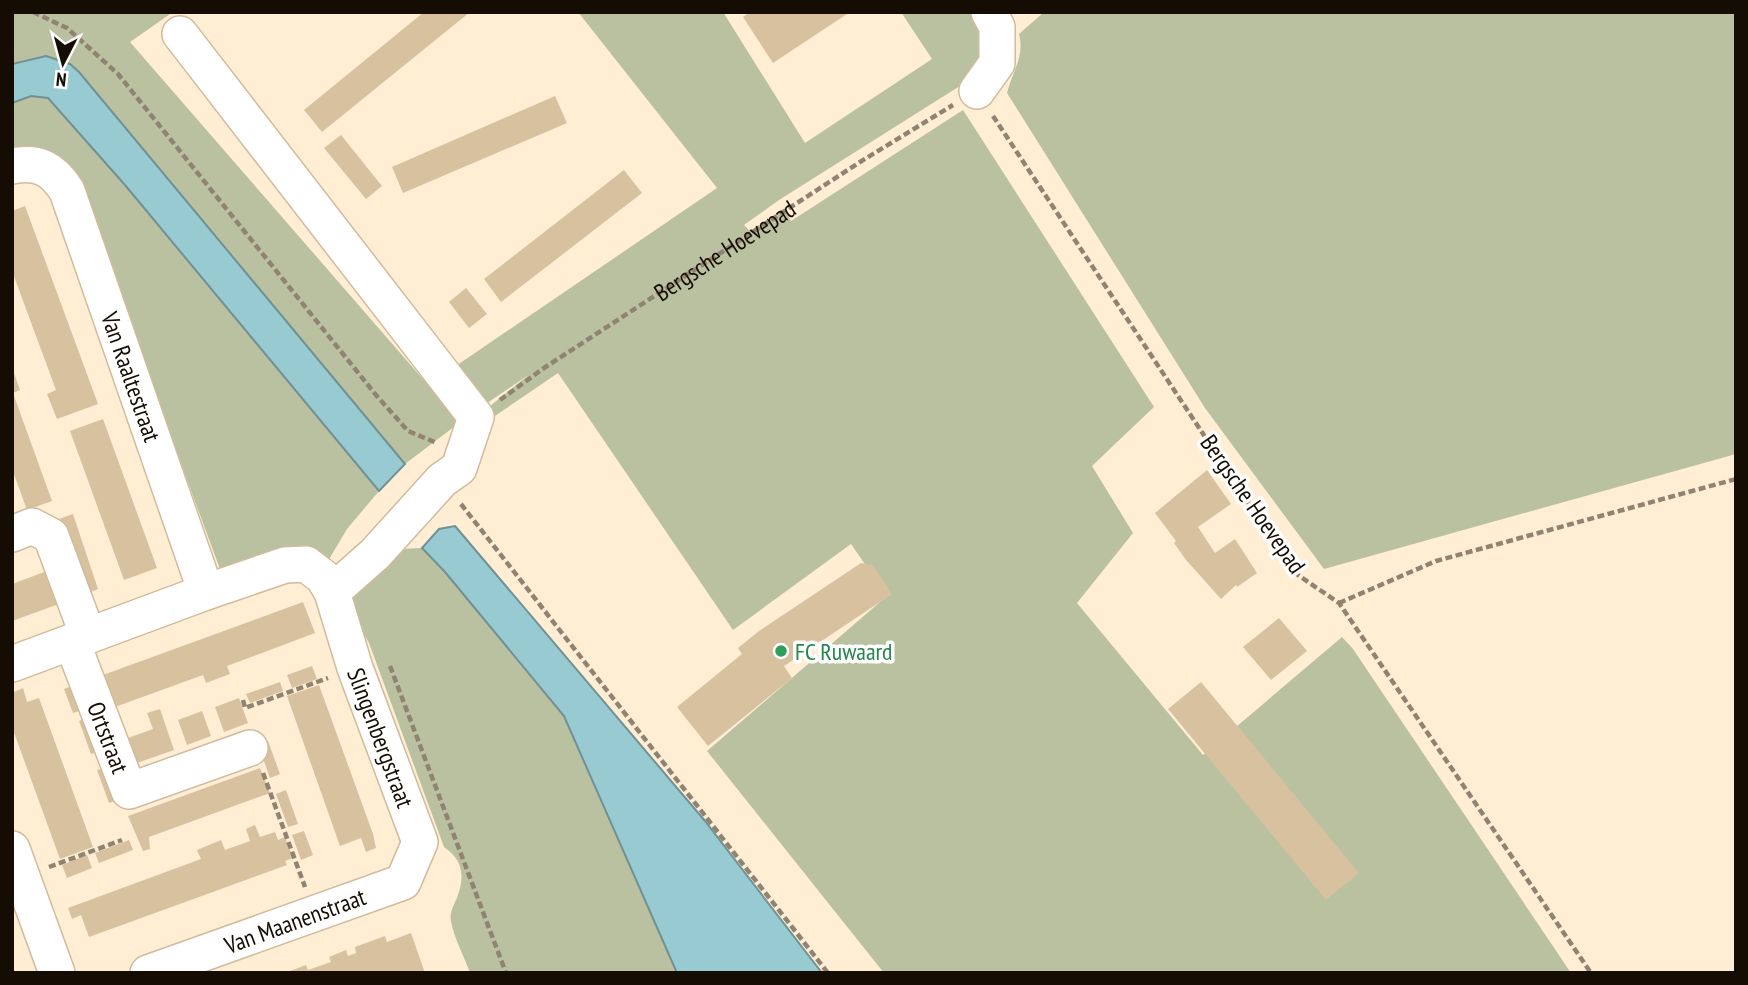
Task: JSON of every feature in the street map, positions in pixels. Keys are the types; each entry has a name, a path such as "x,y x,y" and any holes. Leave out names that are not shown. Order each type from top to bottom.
{"street":[{"path":"976,91 997,63 998,27 989,12"},
{"path":"12,664 285,565 306,564 323,578 332,592 374,554 448,465 487,429 180,34"},
{"name":"Van Raaltestraat","path":"12,166 32,163 47,169 58,177 67,191 206,592"},
{"name":"Ortstraat","path":"12,534 32,526 51,536 80,639 129,791 250,748"},
{"name":"Slingenbergstraat","path":"332,592 371,662 420,842 403,882"},
{"path":"17,863 57,973"},
{"name":"Van Maanenstraat","path":"148,973 403,882"}],"path":[{"path":"33,12 67,28 118,74 384,404 408,431 448,465 828,973"},
{"name":"Bergsche Hoevepad","path":"448,465 487,429 544,368 860,162 976,91 1295,572 1339,603 1591,973"},
{"path":"1339,603 1436,561 1736,479"},
{"path":"243,700 245,708 371,662 506,973"},
{"path":"250,748 257,756 314,914"},
{"path":"17,863 122,840"}],"green space":[{"path":"12,12 173,12 130,42 428,385 717,188 578,12 723,12 805,143 932,59 901,12 973,12 983,46 971,79 744,225 750,231 784,209 791,221 963,110 1154,407 1092,466 1133,533 1077,603 1203,755 1342,637 1353,649 1571,973 884,973 707,751 887,596 851,544 733,630 558,373 489,420 465,426 530,374 405,464 79,72 70,63 24,60 12,64"},
{"path":"1044,12 1736,12 1736,454 1324,569 1205,408 1007,93 1019,57 1019,34"},
{"path":"31,96 47,98 125,185 379,491 347,529 325,566 224,580 74,172 60,160 53,158 12,160 12,103"},
{"path":"422,548 564,716 677,973 470,973 454,934 451,917 460,888 458,862 444,847 369,643 345,601 400,549"}],"water":[{"path":"46,56 70,64 79,72 405,464 379,491 125,185 48,98 31,96 12,103 12,64"},
{"path":"455,526 705,821 822,973 677,973 564,716 422,548 439,529"}],"building":[{"path":"424,12 470,12 322,132 304,110"},
{"path":"750,12 850,12 773,63 743,17"},
{"path":"555,96 567,123 403,193 392,167"},
{"path":"341,135 382,186 366,199 324,148"},
{"path":"624,170 642,193 501,302 484,279"},
{"path":"25,206 98,404 57,419 47,394 56,390 12,271 12,211"},
{"path":"466,288 487,314 469,328 449,302"},
{"path":"13,370 20,390 13,393 52,501 27,510 12,469"},
{"path":"103,419 157,568 124,580 70,431"},
{"path":"1207,470 1231,504 1198,527 1215,553 1235,539 1257,573 1237,587 1236,585 1221,599 1186,560 1174,543 1176,541 1155,513"},
{"path":"73,514 98,589 86,594 59,519"},
{"path":"861,563 873,565 892,594 784,666 792,678 708,746 677,707 742,654 738,648 759,631"},
{"path":"47,571 59,604 12,621 12,584"},
{"path":"303,602 315,633 227,666 230,674 206,683 203,675 104,711 92,679"},
{"path":"1279,618 1307,651 1271,680 1243,647"},
{"path":"312,666 317,679 292,688 287,675"},
{"path":"280,682 283,691 250,703 246,694"},
{"path":"1201,682 1359,873 1326,900 1168,709"},
{"path":"77,684 86,709 73,713 64,689"},
{"path":"319,685 373,834 376,848 366,852 361,838 340,846 287,696"},
{"path":"23,688 27,702 39,698 93,847 60,859 12,727 12,693"},
{"path":"239,698 248,723 224,732 215,707"},
{"path":"160,709 174,750 137,763 128,738 153,729 147,713"},
{"path":"202,711 211,736 187,745 178,720"},
{"path":"89,717 101,751 91,754 79,721"},
{"path":"268,741 280,774 270,778 258,744"},
{"path":"106,767 119,800 109,803 97,770"},
{"path":"260,768 270,793 149,837 150,849 143,851 128,816"},
{"path":"286,790 298,824 288,827 276,794"},
{"path":"255,825 260,837 275,832 278,840 285,837 293,858 285,861 287,865 89,937 81,915 72,919 68,908 201,859 197,850 221,840 225,850 250,841 246,829"},
{"path":"304,831 313,855 301,860 292,835"},
{"path":"129,840 133,850 99,863 95,853"},
{"path":"87,855 92,868 67,878 62,865"},
{"path":"411,933 425,973 290,973 306,965 308,970 331,962 329,957 346,950 348,956 356,953 355,947 385,936 387,942"}],"place":[{"name":"FC Ruwaard","path":"781,651"}]}
